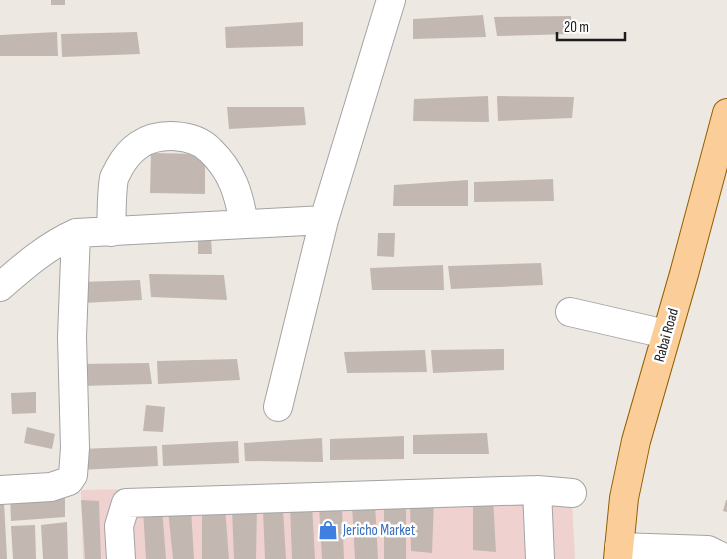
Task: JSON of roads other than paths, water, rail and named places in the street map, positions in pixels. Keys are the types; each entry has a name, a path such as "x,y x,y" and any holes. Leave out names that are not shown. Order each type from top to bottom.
{"main road":[{"name":"Rabai Road","path":"618,553 624,498 636,441 725,130"}],"street":[{"path":"278,408 324,220 391,0"},
{"path":"111,232 114,177 125,159 139,145 153,139 167,137 197,141 209,149 225,167 239,196 244,224"},
{"path":"0,286 38,254 65,238 76,234 324,220"},
{"path":"0,490 51,487 69,481 73,475 75,448 72,337 76,234"},
{"path":"570,312 666,334"},
{"path":"537,490 540,559"},
{"path":"121,559 119,526 126,503 537,490 572,493"},
{"path":"618,553 708,550 726,559"}],"place":[{"name":"Jericho Market","path":"328,530"}]}
